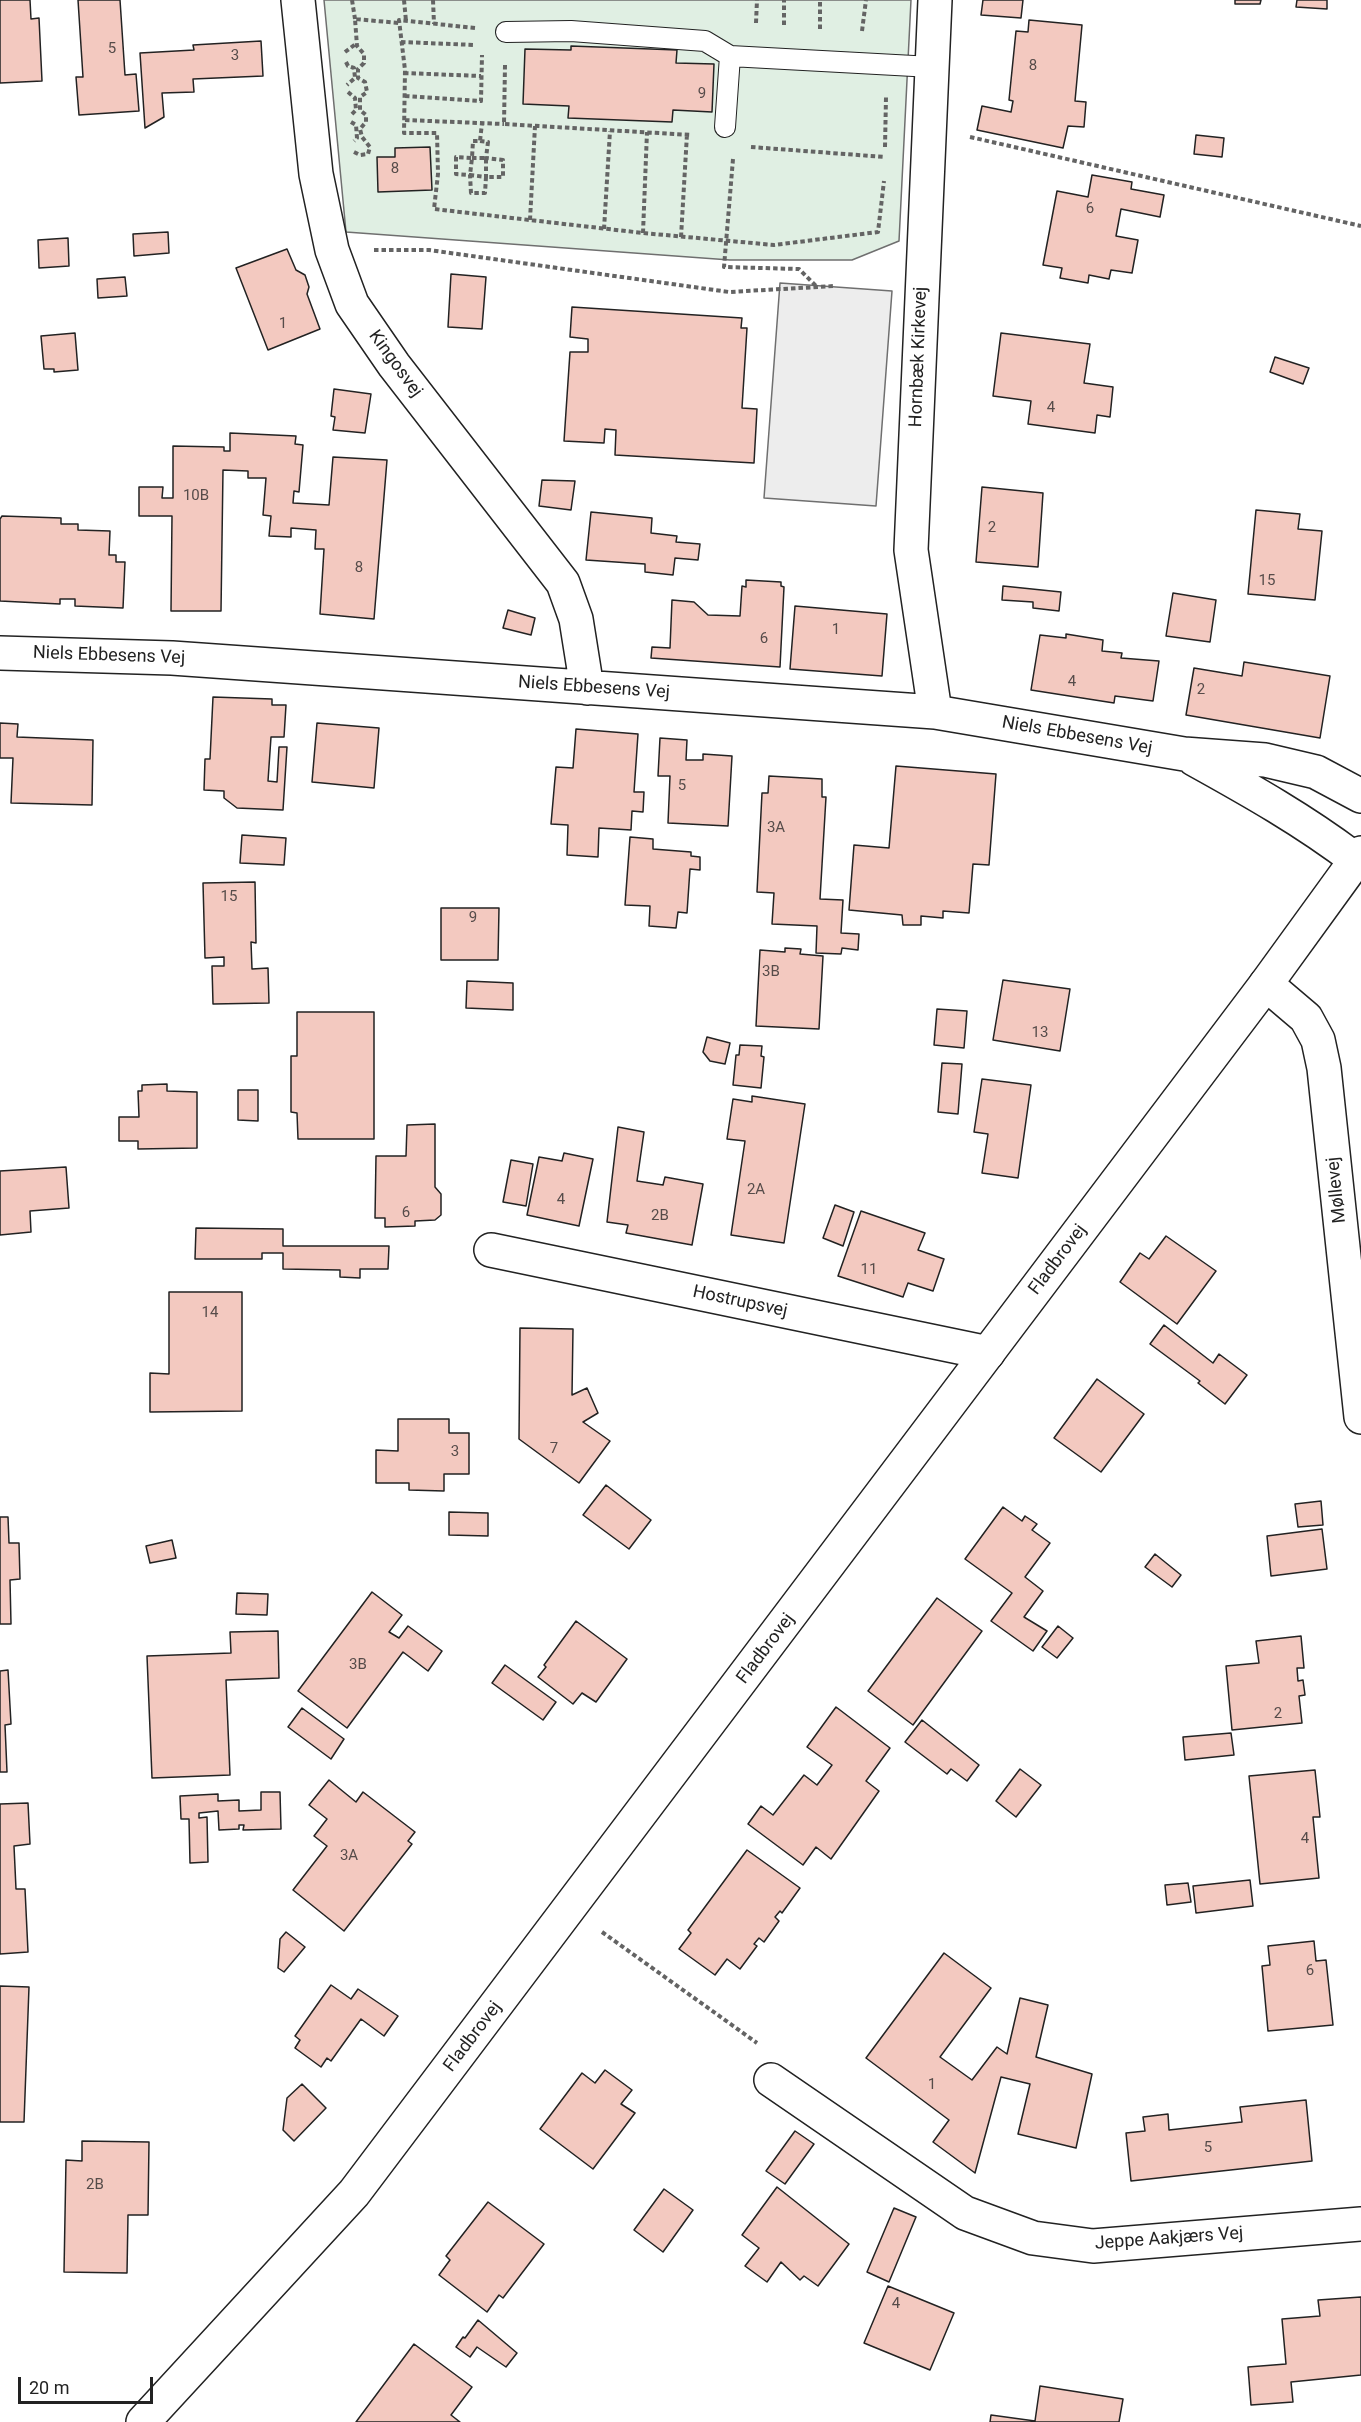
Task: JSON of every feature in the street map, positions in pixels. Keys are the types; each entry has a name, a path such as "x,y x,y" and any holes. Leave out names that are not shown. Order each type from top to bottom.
{"street":[{"name":"Kingosvej","path":"298,0 316,174 332,250 352,304 394,365 563,583 576,619 588,688"},
{"name":"Hornbæk Kirkevej","path":"935,0 911,550 935,712"},
{"name":"Niels Ebbesens Vej","path":"0,653 172,658 935,712 1184,754 1265,760 1316,772 1361,795"},
{"name":"Niels Ebbesens Vej","path":"1184,754 1252,791 1358,857"},
{"name":"Fladbrovej","path":"143,2422 354,2193 1266,984 1358,857"},
{"name":"Møllevej","path":"1266,984 1306,1018 1318,1040 1324,1068 1361,1417"},
{"name":"Hostrupsvej","path":"491,1250 988,1353"},
{"name":"Jeppe Aakjærs Vej","path":"771,2080 965,2214 1033,2238 1093,2246 1361,2224"}],"lane":[{"path":"506,32 572,31 705,41 730,56 932,67"},
{"path":"727,136 730,56"}],"path":[{"path":"352,0 357,43 364,54 364,63 358,69 358,78 365,82 367,92 360,97 360,110 366,115 366,122 360,129 362,137 370,147 368,154 360,155 353,152 351,144 357,138 356,125 351,122 351,115 356,110 355,98 347,90 347,84 355,78 354,68 348,66 345,58 345,50 357,43"},
{"path":"404,0 406,21"},
{"path":"433,0 434,24"},
{"path":"355,20 399,23 399,20 506,32 504,124"},
{"path":"399,23 405,73 405,133 437,134 438,174 434,209 604,229 774,245 878,232 885,171"},
{"path":"401,42 482,46 481,101 405,96"},
{"path":"885,164 886,63"},
{"path":"405,73 481,76"},
{"path":"405,120 727,136 885,157"},
{"path":"480,141 482,123"},
{"path":"530,220 535,126"},
{"path":"929,128 1361,226"},
{"path":"604,229 610,130"},
{"path":"643,233 648,132"},
{"path":"681,237 687,135"},
{"path":"727,136 734,163 724,267 799,269 816,287"},
{"path":"473,141 480,141 488,142 485,194 471,193 473,141"},
{"path":"456,157 472,158 503,160 503,177 456,174 456,157"},
{"path":"332,250 429,250 729,292 835,286"},
{"path":"570,1908 784,2062 771,2080"}],"green space":[{"path":"324,0 911,0 899,241 852,260 730,260 346,232"}],"shaded area":[{"path":"780,283 892,291 876,506 764,498"}],"building":[{"path":"0,0 30,0 31,19 39,18 42,81 0,83"},
{"path":"78,0 120,0 125,75 136,74 139,111 79,115 76,77 83,77"},
{"path":"983,0 1023,0 1021,18 981,15"},
{"path":"1235,0 1261,0 1260,4 1235,4"},
{"path":"1297,0 1327,0 1327,9 1296,7"},
{"path":"1029,20 1082,25 1075,101 1086,102 1084,127 1068,126 1063,148 977,130 982,106 1011,112 1013,101 1009,100 1016,31 1028,32"},
{"path":"261,41 263,76 193,79 194,92 162,93 164,117 145,128 140,53 194,50 193,45"},
{"path":"571,46 677,50 676,63 714,64 712,112 673,110 672,122 568,118 569,106 523,104 525,49 571,50"},
{"path":"1196,135 1224,138 1222,157 1194,154"},
{"path":"430,147 432,190 378,192 377,157 395,157 395,148"},
{"path":"1092,175 1132,182 1131,189 1164,195 1160,217 1121,209 1116,236 1138,240 1132,273 1111,270 1109,279 1089,275 1088,283 1060,278 1062,268 1043,265 1057,191 1088,197"},
{"path":"168,232 169,253 134,256 133,234"},
{"path":"68,238 69,266 39,268 38,240"},
{"path":"287,249 296,270 305,275 309,287 307,294 320,329 268,350 236,268"},
{"path":"451,274 486,277 482,329 448,327"},
{"path":"125,277 127,296 98,298 97,279"},
{"path":"572,307 742,318 741,328 747,328 742,408 757,409 754,463 615,455 616,430 605,429 604,443 564,441 570,352 588,352 588,339 570,337"},
{"path":"75,333 78,370 54,372 54,369 44,369 41,336"},
{"path":"1001,333 1090,344 1084,383 1113,387 1110,417 1097,415 1095,433 1028,424 1031,401 993,396"},
{"path":"1275,357 1309,368 1303,384 1270,372"},
{"path":"334,389 371,394 365,433 333,430 335,417 331,416"},
{"path":"230,433 296,436 295,444 303,445 299,492 294,491 293,503 329,505 333,457 387,460 374,619 320,614 324,549 315,549 316,530 291,528 291,537 269,536 271,516 263,515 266,478 248,478 248,471 223,470 221,611 171,611 172,516 139,516 139,487 163,487 162,498 173,498 173,446 224,447 224,451 230,451"},
{"path":"542,480 575,481 571,510 539,506"},
{"path":"982,487 1043,493 1038,567 976,562"},
{"path":"1256,510 1300,514 1298,529 1322,531 1315,600 1248,594"},
{"path":"591,512 652,518 651,533 677,536 676,542 700,544 698,560 675,558 673,575 645,572 645,564 586,560"},
{"path":"2,516 61,518 61,524 78,524 78,530 110,531 109,555 116,555 116,562 125,562 123,608 75,606 75,599 60,599 60,604 0,601 0,519"},
{"path":"746,580 781,582 781,586 784,587 780,667 651,658 652,647 670,648 672,600 694,602 708,615 740,616 742,586 746,587"},
{"path":"1003,586 1061,592 1059,611 1033,608 1033,602 1002,600"},
{"path":"1173,593 1216,600 1210,642 1166,636"},
{"path":"795,606 887,614 882,676 790,669"},
{"path":"508,610 535,618 531,635 503,628"},
{"path":"1066,634 1103,640 1102,651 1122,653 1121,658 1159,661 1153,701 1115,696 1114,703 1031,690 1040,635 1066,638"},
{"path":"1244,662 1330,676 1320,738 1186,715 1194,668 1242,676"},
{"path":"213,697 272,699 272,705 286,705 284,737 271,737 268,781 277,782 279,747 287,747 283,810 237,808 224,798 224,791 204,790 205,759 210,759"},
{"path":"0,723 18,724 17,737 93,740 92,805 11,803 13,758 0,758"},
{"path":"317,723 379,728 374,788 312,782"},
{"path":"576,729 638,734 634,792 644,792 643,812 632,811 631,830 599,828 598,857 567,855 568,825 551,824 556,767 573,768"},
{"path":"660,738 687,740 686,760 703,760 703,754 732,756 728,826 668,823 670,776 658,776"},
{"path":"896,766 996,774 989,865 973,864 969,913 943,911 943,918 921,916 921,925 903,925 902,915 849,910 854,845 889,848"},
{"path":"769,776 822,779 822,797 826,797 820,899 843,900 841,933 859,934 858,950 842,948 841,954 816,953 817,926 772,924 774,893 757,892 762,793 768,793"},
{"path":"242,835 286,838 284,865 240,863"},
{"path":"630,837 653,839 653,849 691,852 691,856 700,857 700,870 690,869 687,913 678,912 676,928 649,926 650,906 625,905"},
{"path":"255,882 256,943 251,942 252,969 268,968 269,1003 213,1004 212,966 224,966 224,957 205,958 203,883"},
{"path":"441,908 499,908 498,960 441,960"},
{"path":"785,948 801,949 800,954 823,956 819,1029 756,1026 760,950 785,952"},
{"path":"1003,980 1070,989 1060,1051 993,1040"},
{"path":"467,981 513,983 513,1010 466,1008"},
{"path":"937,1009 967,1011 964,1048 934,1045"},
{"path":"297,1012 374,1012 374,1139 298,1139 297,1113 291,1112 291,1056 297,1056"},
{"path":"707,1037 730,1043 725,1064 710,1061 703,1052"},
{"path":"740,1045 762,1046 761,1056 764,1057 761,1088 733,1085 736,1055 739,1055"},
{"path":"942,1063 962,1064 958,1114 938,1112"},
{"path":"982,1079 1031,1085 1018,1178 982,1173 988,1134 974,1132"},
{"path":"167,1084 167,1091 197,1092 197,1148 138,1149 138,1141 119,1141 119,1117 139,1117 138,1091 142,1091 142,1085"},
{"path":"238,1090 258,1090 258,1121 238,1120"},
{"path":"752,1096 805,1104 784,1243 731,1235 745,1141 727,1139 733,1099 752,1102"},
{"path":"435,1124 435,1187 441,1194 441,1215 435,1220 415,1221 415,1226 385,1227 385,1218 375,1218 376,1156 406,1156 407,1125"},
{"path":"618,1127 644,1132 637,1181 663,1185 665,1177 703,1184 692,1245 626,1233 628,1225 607,1222"},
{"path":"564,1153 593,1159 579,1226 527,1215 539,1157 562,1161"},
{"path":"511,1160 533,1164 526,1206 503,1202"},
{"path":"66,1167 69,1208 30,1211 31,1232 0,1235 0,1171"},
{"path":"835,1205 854,1212 843,1246 823,1238"},
{"path":"861,1211 925,1233 918,1250 944,1259 933,1291 908,1283 903,1297 838,1276"},
{"path":"196,1228 283,1229 283,1246 389,1246 388,1269 360,1269 360,1278 340,1277 340,1270 283,1269 283,1253 262,1253 262,1259 195,1259"},
{"path":"1166,1236 1216,1271 1177,1324 1120,1282 1140,1253 1149,1259"},
{"path":"169,1292 242,1292 242,1411 150,1412 150,1373 169,1374"},
{"path":"1164,1325 1213,1363 1219,1354 1247,1375 1225,1404 1198,1383 1200,1381 1150,1344"},
{"path":"520,1328 573,1329 572,1395 587,1388 598,1413 583,1422 610,1441 579,1483 519,1439"},
{"path":"1097,1379 1144,1414 1101,1472 1054,1438"},
{"path":"398,1419 449,1419 449,1433 469,1433 469,1474 444,1474 444,1491 409,1490 409,1483 376,1483 376,1450 398,1451"},
{"path":"606,1485 651,1520 629,1549 583,1515"},
{"path":"1321,1501 1323,1525 1298,1527 1295,1504"},
{"path":"1003,1507 1022,1521 1025,1516 1037,1524 1032,1530 1050,1543 1025,1577 1043,1591 1024,1617 1047,1631 1033,1651 991,1621 1012,1593 965,1559"},
{"path":"449,1512 488,1513 488,1536 449,1535"},
{"path":"0,1517 8,1517 9,1543 19,1543 20,1579 10,1580 11,1624 0,1624"},
{"path":"1322,1529 1327,1569 1271,1576 1267,1536"},
{"path":"172,1540 176,1558 150,1563 146,1546"},
{"path":"1155,1554 1181,1575 1172,1587 1145,1567"},
{"path":"372,1592 402,1615 389,1632 399,1638 408,1626 442,1651 428,1671 403,1652 347,1728 298,1691"},
{"path":"237,1593 268,1594 267,1615 236,1614"},
{"path":"937,1598 982,1631 913,1725 868,1691"},
{"path":"576,1621 627,1659 596,1702 582,1693 573,1704 538,1677"},
{"path":"1058,1626 1073,1638 1057,1658 1042,1647"},
{"path":"278,1631 279,1678 226,1680 230,1775 152,1778 147,1656 231,1653 230,1632"},
{"path":"1301,1636 1304,1668 1297,1668 1298,1681 1303,1680 1305,1695 1299,1696 1302,1723 1232,1730 1226,1666 1259,1663 1256,1641"},
{"path":"505,1665 556,1702 543,1720 492,1683"},
{"path":"8,1670 11,1724 5,1725 7,1772 0,1772 0,1671"},
{"path":"836,1707 890,1748 866,1781 879,1791 831,1859 816,1847 803,1865 748,1824 761,1806 773,1815 804,1775 817,1785 832,1765 807,1747"},
{"path":"302,1708 344,1739 331,1759 288,1727"},
{"path":"922,1720 979,1765 967,1781 951,1769 947,1774 905,1742"},
{"path":"1231,1733 1234,1755 1185,1760 1183,1737"},
{"path":"1020,1769 1041,1785 1016,1817 996,1801"},
{"path":"1315,1770 1320,1817 1313,1817 1319,1878 1260,1884 1249,1776"},
{"path":"329,1780 356,1802 363,1792 415,1832 408,1841 412,1844 344,1931 293,1890 327,1846 314,1836 327,1819 309,1805"},
{"path":"261,1792 280,1792 281,1829 243,1830 244,1825 239,1825 239,1829 219,1830 218,1811 199,1813 199,1818 207,1817 208,1862 190,1863 189,1819 181,1819 180,1796 218,1794 218,1801 239,1800 239,1811 261,1810"},
{"path":"28,1803 30,1844 14,1846 16,1889 25,1889 28,1952 0,1954 0,1804"},
{"path":"747,1850 800,1888 782,1913 780,1911 775,1917 779,1921 764,1942 759,1938 754,1944 757,1946 740,1969 727,1959 715,1975 679,1949 691,1933 688,1930"},
{"path":"1250,1880 1253,1906 1196,1913 1193,1886"},
{"path":"1188,1883 1191,1902 1167,1905 1165,1885"},
{"path":"286,1932 305,1947 284,1972 278,1968 280,1939"},
{"path":"1314,1941 1316,1961 1326,1960 1333,2025 1268,2031 1262,1966 1270,1965 1268,1946"},
{"path":"944,1953 991,1988 940,2057 972,2080 997,2047 1007,2054 1020,1998 1048,2005 1036,2057 1092,2074 1076,2148 1018,2134 1030,2084 1001,2077 975,2173 933,2142 949,2120 866,2058"},
{"path":"331,1985 351,1999 358,1989 398,2016 384,2036 361,2019 331,2061 327,2058 321,2067 295,2048 300,2040 295,2036"},
{"path":"0,1986 29,1987 24,2122 0,2122"},
{"path":"605,2070 632,2090 621,2104 635,2113 593,2169 540,2129 582,2073 595,2083"},
{"path":"302,2084 326,2108 294,2141 283,2130 287,2098"},
{"path":"1306,2100 1312,2161 1131,2181 1126,2133 1145,2131 1143,2117 1168,2114 1169,2130 1242,2122 1240,2107"},
{"path":"795,2131 814,2144 785,2184 766,2171"},
{"path":"82,2141 149,2142 148,2215 128,2215 127,2273 64,2272 66,2160 82,2161"},
{"path":"777,2187 849,2244 818,2286 804,2276 800,2280 781,2262 767,2282 745,2266 759,2248 742,2235"},
{"path":"664,2189 693,2210 663,2252 634,2230"},
{"path":"488,2202 544,2244 503,2298 499,2295 487,2312 439,2275 450,2260 446,2256"},
{"path":"894,2208 916,2217 889,2282 867,2272"},
{"path":"888,2286 954,2313 930,2370 864,2343"},
{"path":"1361,2297 1361,2375 1291,2382 1293,2402 1251,2405 1248,2367 1286,2364 1282,2319 1320,2316 1318,2300"},
{"path":"478,2320 517,2353 506,2367 477,2347 470,2357 456,2347"},
{"path":"414,2344 472,2387 451,2415 460,2422 356,2422"},
{"path":"1040,2386 1123,2399 1119,2422 990,2422 991,2415 1035,2421"}]}
